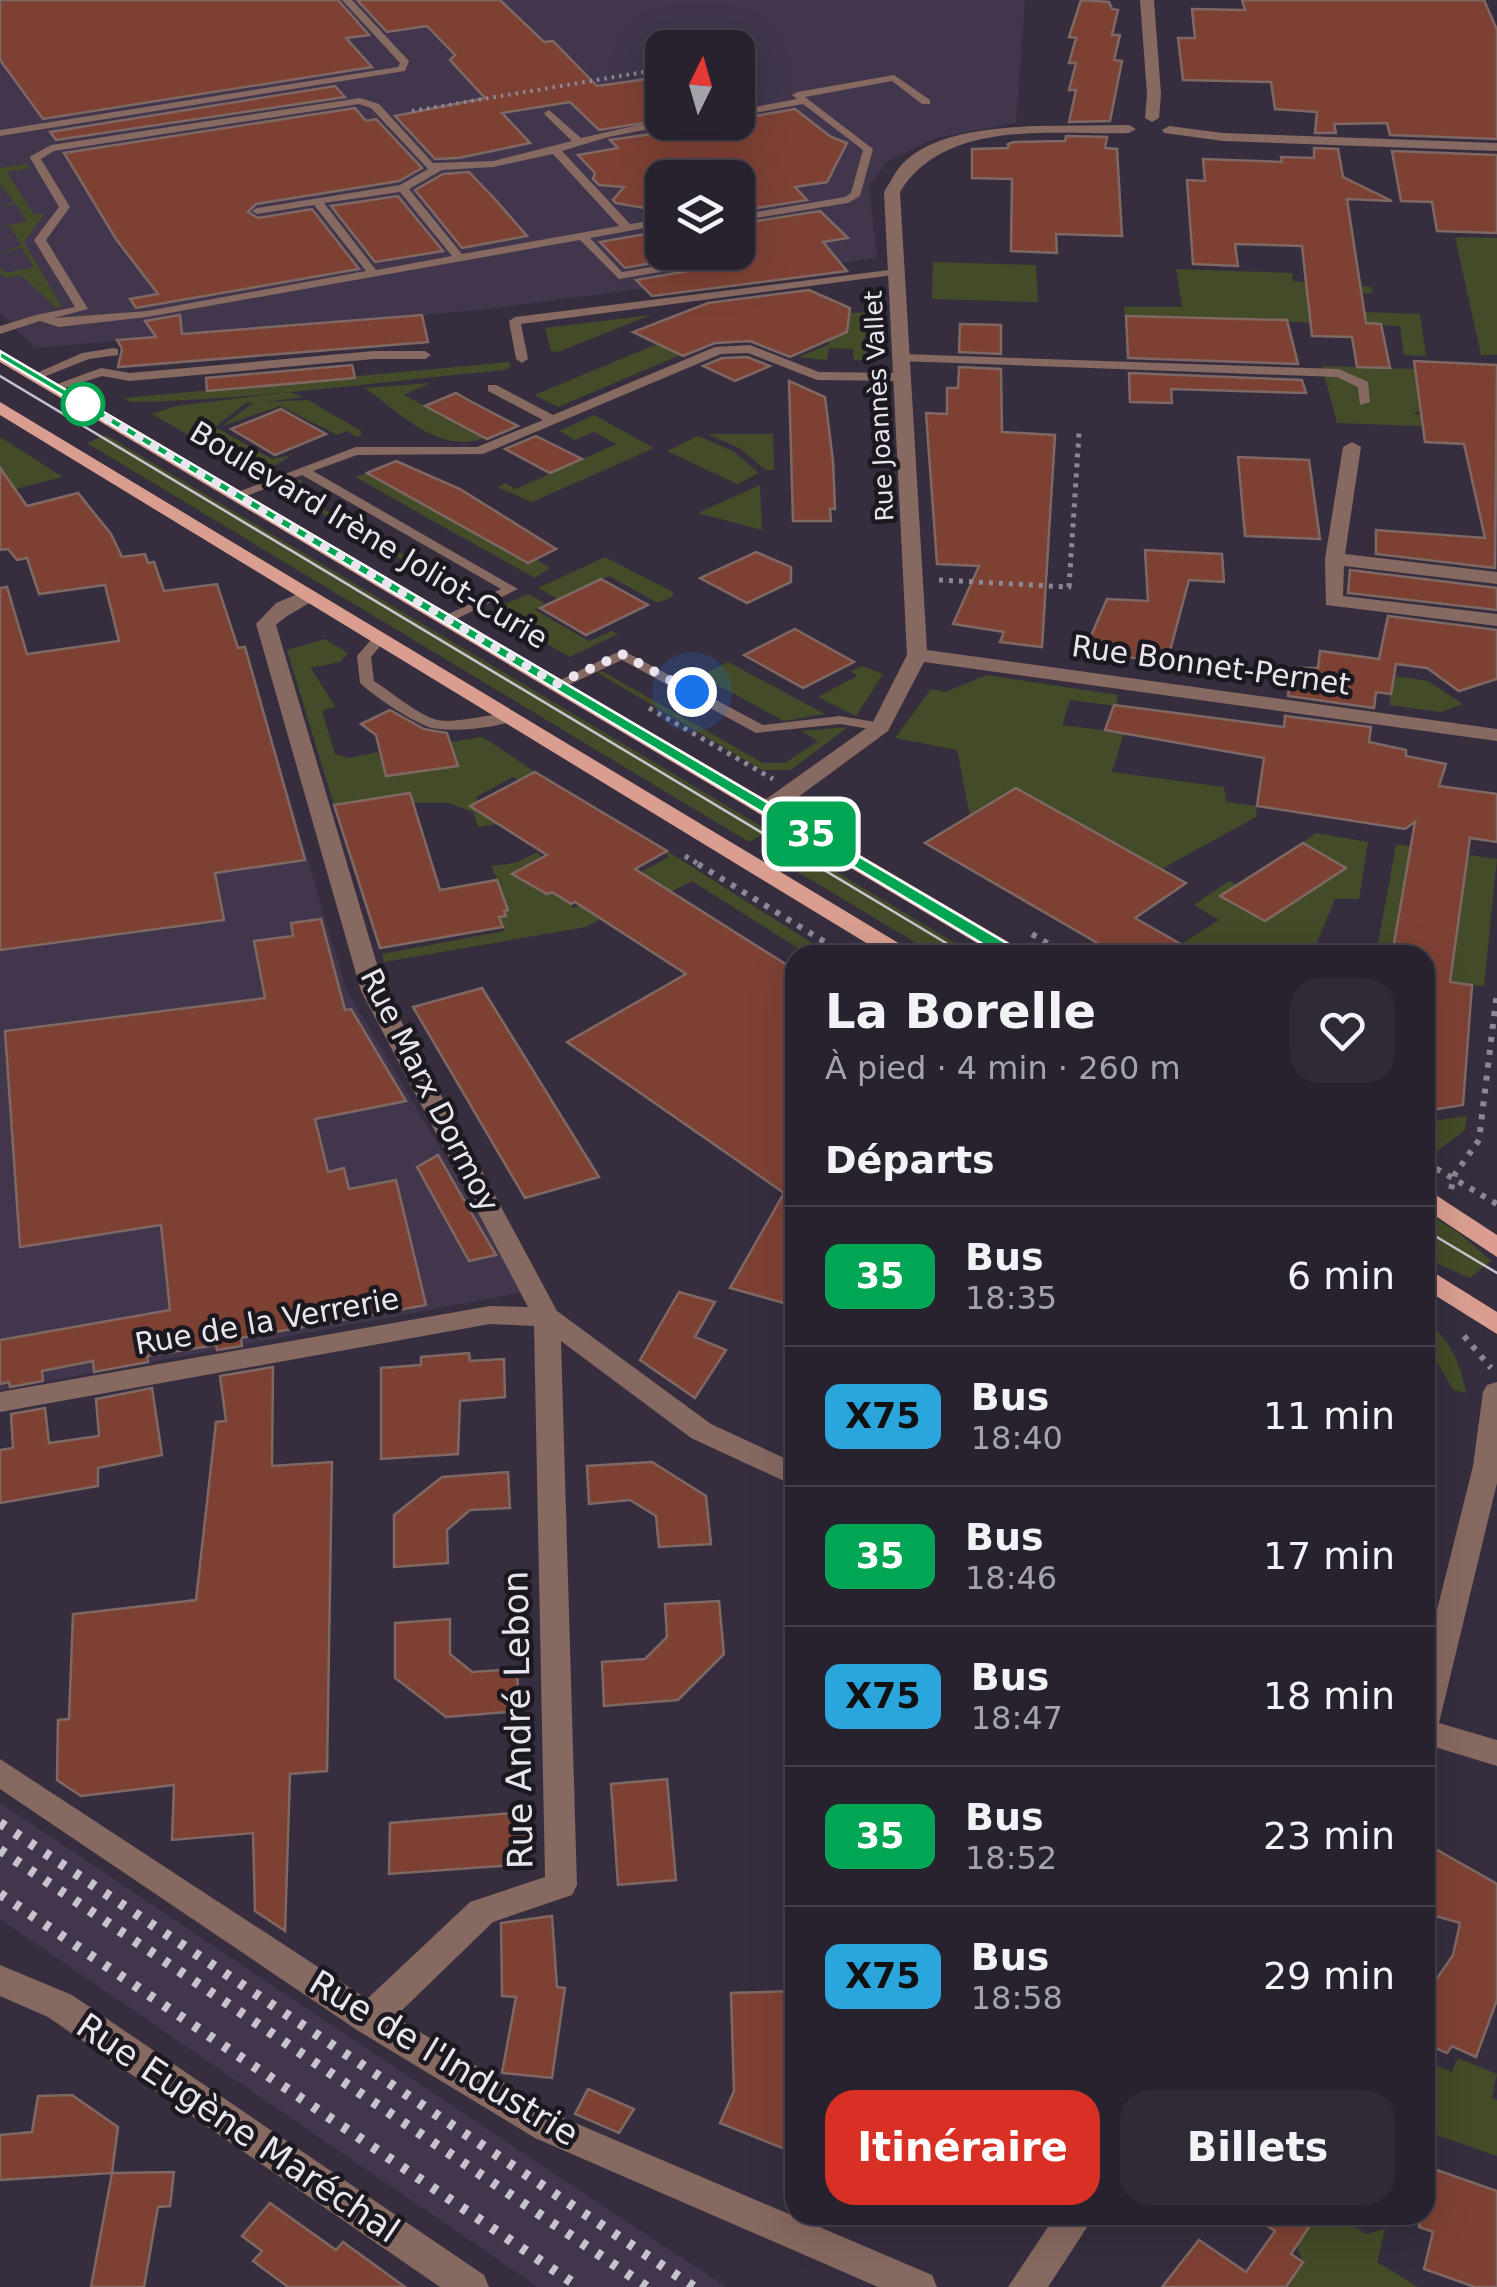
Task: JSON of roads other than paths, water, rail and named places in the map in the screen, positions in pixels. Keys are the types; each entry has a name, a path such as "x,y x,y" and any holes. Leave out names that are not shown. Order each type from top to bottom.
{"main road":[{"name":"Boulevard Irène Joliot-Curie","path":"0,355 997,945"},
{"path":"0,407 886,945"},
{"path":"1436,1198 1497,1248"},
{"path":"1435,1283 1497,1325"}],"street":[{"path":"1147,0 1154,94 1152,118"},
{"path":"1129,129 1127,124 1131,120 1152,118 1170,124 1169,130"},
{"name":"Rue Joannès Vallet","path":"766,809 881,727 916,656 892,192 902,170 922,156 958,142 1011,132 1129,129 1148,134 1169,130 1222,137 1497,146"},
{"path":"1352,448 1335,558 1334,601 1497,620"},
{"path":"1335,558 1497,578"},
{"name":"Rue Marx Dormoy","path":"310,595 283,607 266,624 373,991 547,1317 701,1431 785,1469"},
{"name":"Rue Bonnet-Pernet","path":"916,656 1497,734"},
{"name":"Rue de la Verrerie","path":"0,1402 490,1314 547,1317"},
{"name":"Rue André Lebon","path":"369,2019 482,1912 560,1884 547,1317"},
{"path":"1435,1682 1492,1464 1497,1392"},
{"path":"1435,1734 1497,1753"},
{"name":"Rue de l'Industrie","path":"0,1772 369,2019 547,2126 920,2287"},
{"name":"Rue Eugène Maréchal","path":"0,1980 60,2006 471,2287"},
{"path":"1026,2287 1070,2225"}],"lane":[{"path":"0,133 401,69 405,63 347,0"},
{"path":"755,215 848,200 856,194 868,149 797,95 894,78 926,102"},
{"path":"0,330 82,309 40,240 65,207 35,158 51,148 360,101 375,106 430,166 440,168"},
{"path":"755,110 805,102"},
{"path":"550,113 581,144"},
{"path":"257,212 402,188 440,168 556,151 597,137 645,128"},
{"path":"556,151 626,227"},
{"path":"402,188 459,258"},
{"path":"317,202 373,273"},
{"path":"40,317 59,322 147,314 645,224"},
{"path":"582,236 619,276 654,270"},
{"path":"522,360 515,321 897,272"},
{"path":"236,495 356,451 479,452 719,350 750,348 817,376 902,368 1339,373 1364,385 1364,402"},
{"path":"36,376 86,356 114,352"},
{"path":"55,388 101,372 130,376 425,355"},
{"path":"492,388 554,420"},
{"path":"302,470 511,589 445,619"},
{"path":"380,638 364,656 367,683 432,724 473,724 512,718"},
{"path":"557,684 622,654 761,730 840,720 881,727"}],"tram line":[{"path":"0,376 949,945"},
{"path":"1435,1236 1497,1273"}],"railway":[{"path":"0,1823 694,2287"},
{"path":"0,1850 647,2287"},
{"path":"0,1894 579,2287"}]}
